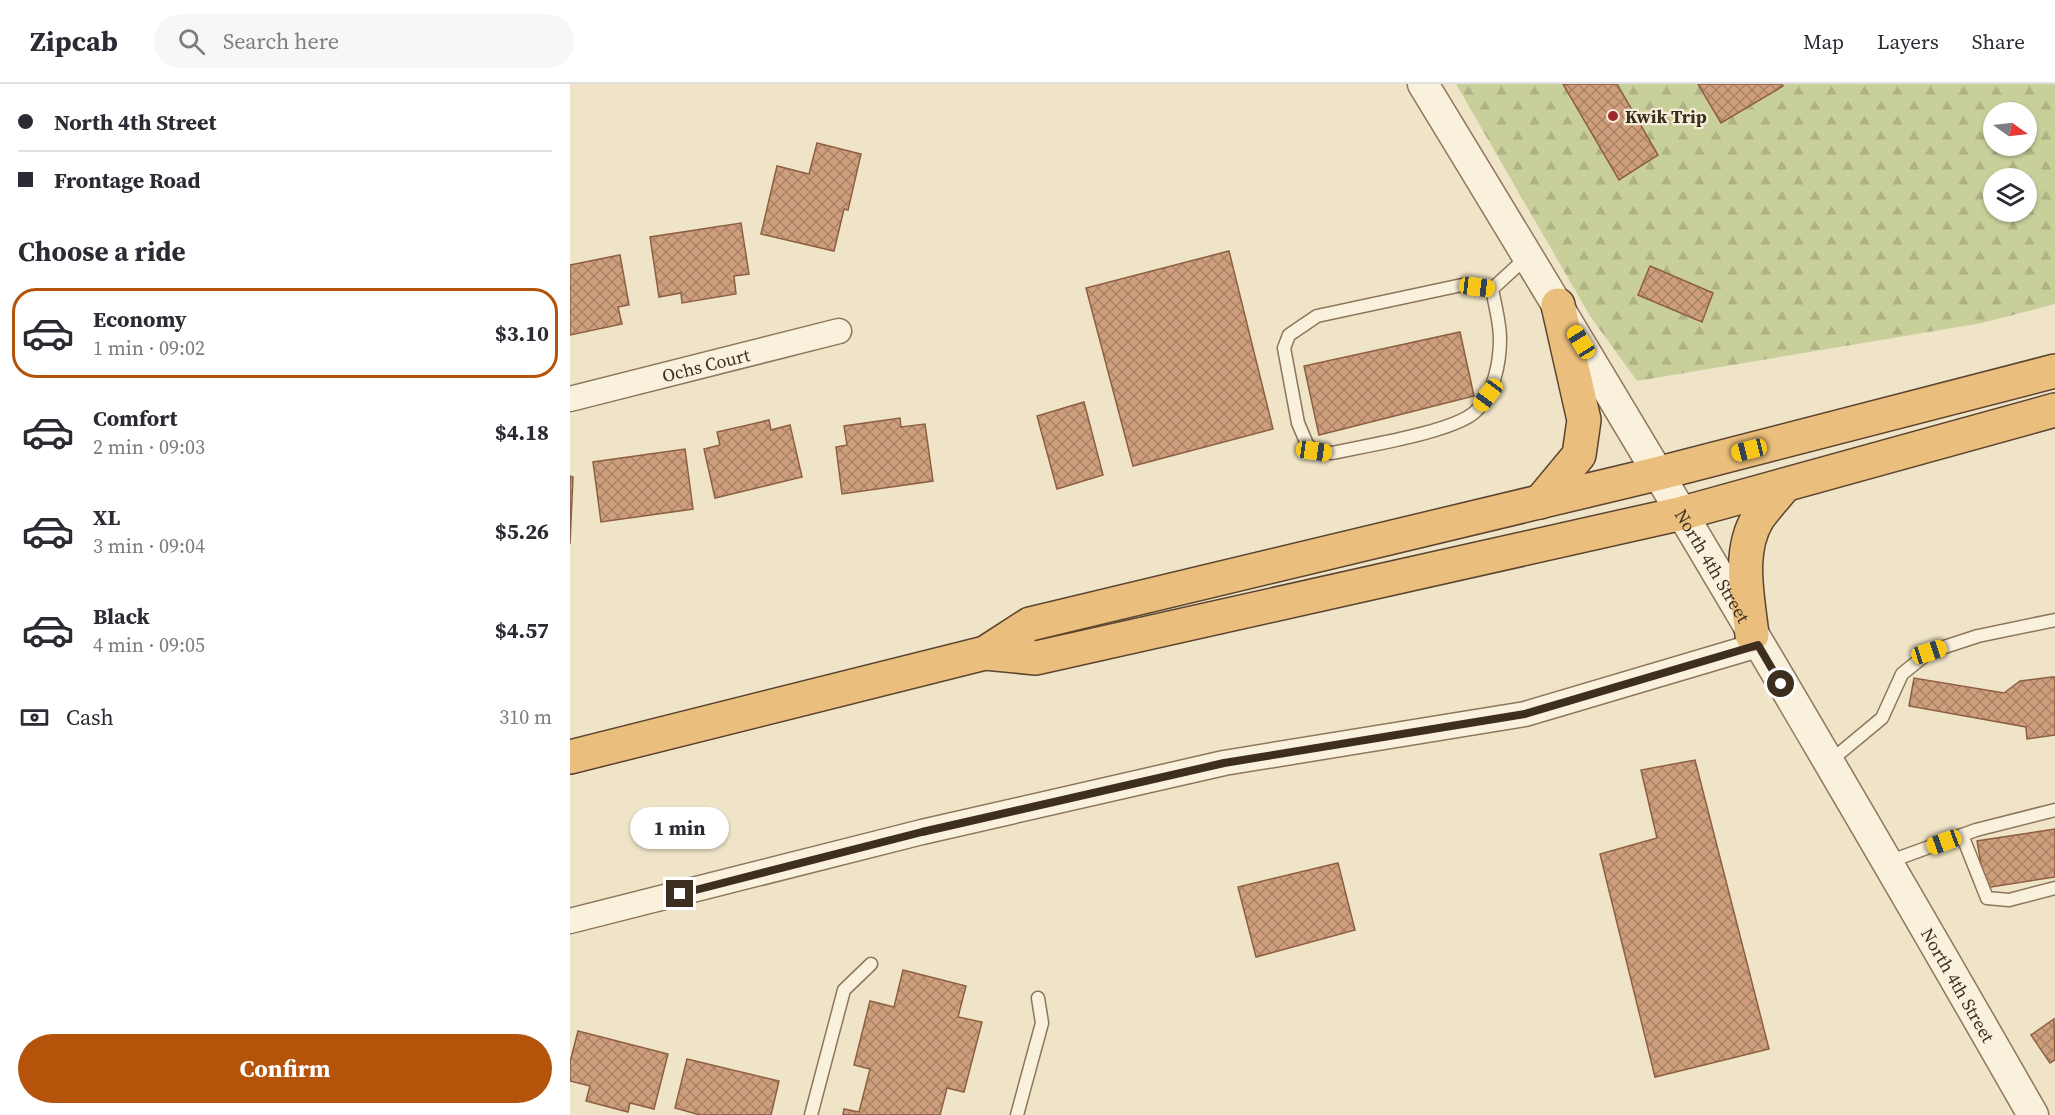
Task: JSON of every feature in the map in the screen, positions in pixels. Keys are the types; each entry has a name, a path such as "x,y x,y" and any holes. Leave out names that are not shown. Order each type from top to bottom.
{"highway":[{"path":"1540,502 1579,454 1584,420 1558,304"},
{"path":"985,653 1030,624 1660,473 2055,370"},
{"path":"570,757 985,653 1036,657 1683,513 2055,410"},
{"path":"1755,640 1745,579 1748,548 1757,520 1785,485"}],"street":[{"name":"North 4th Street","path":"1423,84 1660,473 2033,1115"},
{"name":"Ochs Court","path":"570,399 839,331"},
{"path":"570,921 922,832 1224,763 1525,714 1755,640"}],"lane":[{"path":"1492,289 1528,256"},
{"path":"1462,285 1492,289 1500,338 1488,395 1476,412 1456,423 1332,453 1314,451 1307,444 1298,423 1284,348 1289,335 1317,316 1462,285"},
{"path":"1828,763 1882,718 1902,674 1929,652 1978,636 2055,620"},
{"path":"1888,862 1962,835 2055,810"},
{"path":"1962,835 1987,898 2009,900 2055,888"},
{"path":"811,1115 844,990 871,964"},
{"path":"1017,1115 1042,1023 1038,998"}],"green space":[{"path":"1456,84 2055,84 2055,304 1982,323 1637,381 1590,316"}],"building":[{"path":"1563,84 1617,84 1658,155 1619,180"},
{"path":"1698,84 1782,84 1783,86 1721,123"},
{"path":"817,143 861,154 848,210 844,209 834,251 761,234 777,166 809,174"},
{"path":"741,223 749,274 734,276 736,294 682,303 681,293 659,297 650,237"},
{"path":"1229,251 1273,429 1133,466 1086,288"},
{"path":"620,255 629,305 618,307 622,324 570,335 570,265"},
{"path":"1650,266 1713,293 1702,322 1638,295"},
{"path":"1460,332 1474,396 1319,435 1304,366"},
{"path":"1084,402 1103,475 1057,489 1037,416"},
{"path":"900,418 901,427 925,424 933,481 842,494 836,447 847,445 844,426"},
{"path":"769,420 771,430 790,425 802,477 715,498 704,449 720,445 717,432"},
{"path":"685,449 693,509 601,522 593,462"},
{"path":"570,476 573,477 570,544"},
{"path":"2055,677 2055,735 2027,739 2026,727 1909,706 1914,678 2004,693 2020,681"},
{"path":"1695,760 1769,1049 1655,1077 1600,854 1657,838 1641,770"},
{"path":"2055,829 2055,877 1985,888 1977,841"},
{"path":"1338,863 1355,930 1256,957 1238,887"},
{"path":"903,970 966,986 958,1017 982,1022 964,1092 947,1088 940,1115 843,1115 844,1109 859,1112 870,1069 854,1065 870,1001 894,1007"},
{"path":"2054,1019 2055,1060 2050,1063 2031,1035"},
{"path":"578,1031 668,1054 654,1109 630,1103 628,1112 586,1101 590,1086 570,1081 570,1062"},
{"path":"687,1059 779,1081 771,1115 700,1115 675,1108"}],"place":[{"name":"Kwik Trip","path":"1613,116"}],"route":[{"path":"680,894 922,832 1224,763 1525,714 1758,645 1781,684"}]}
